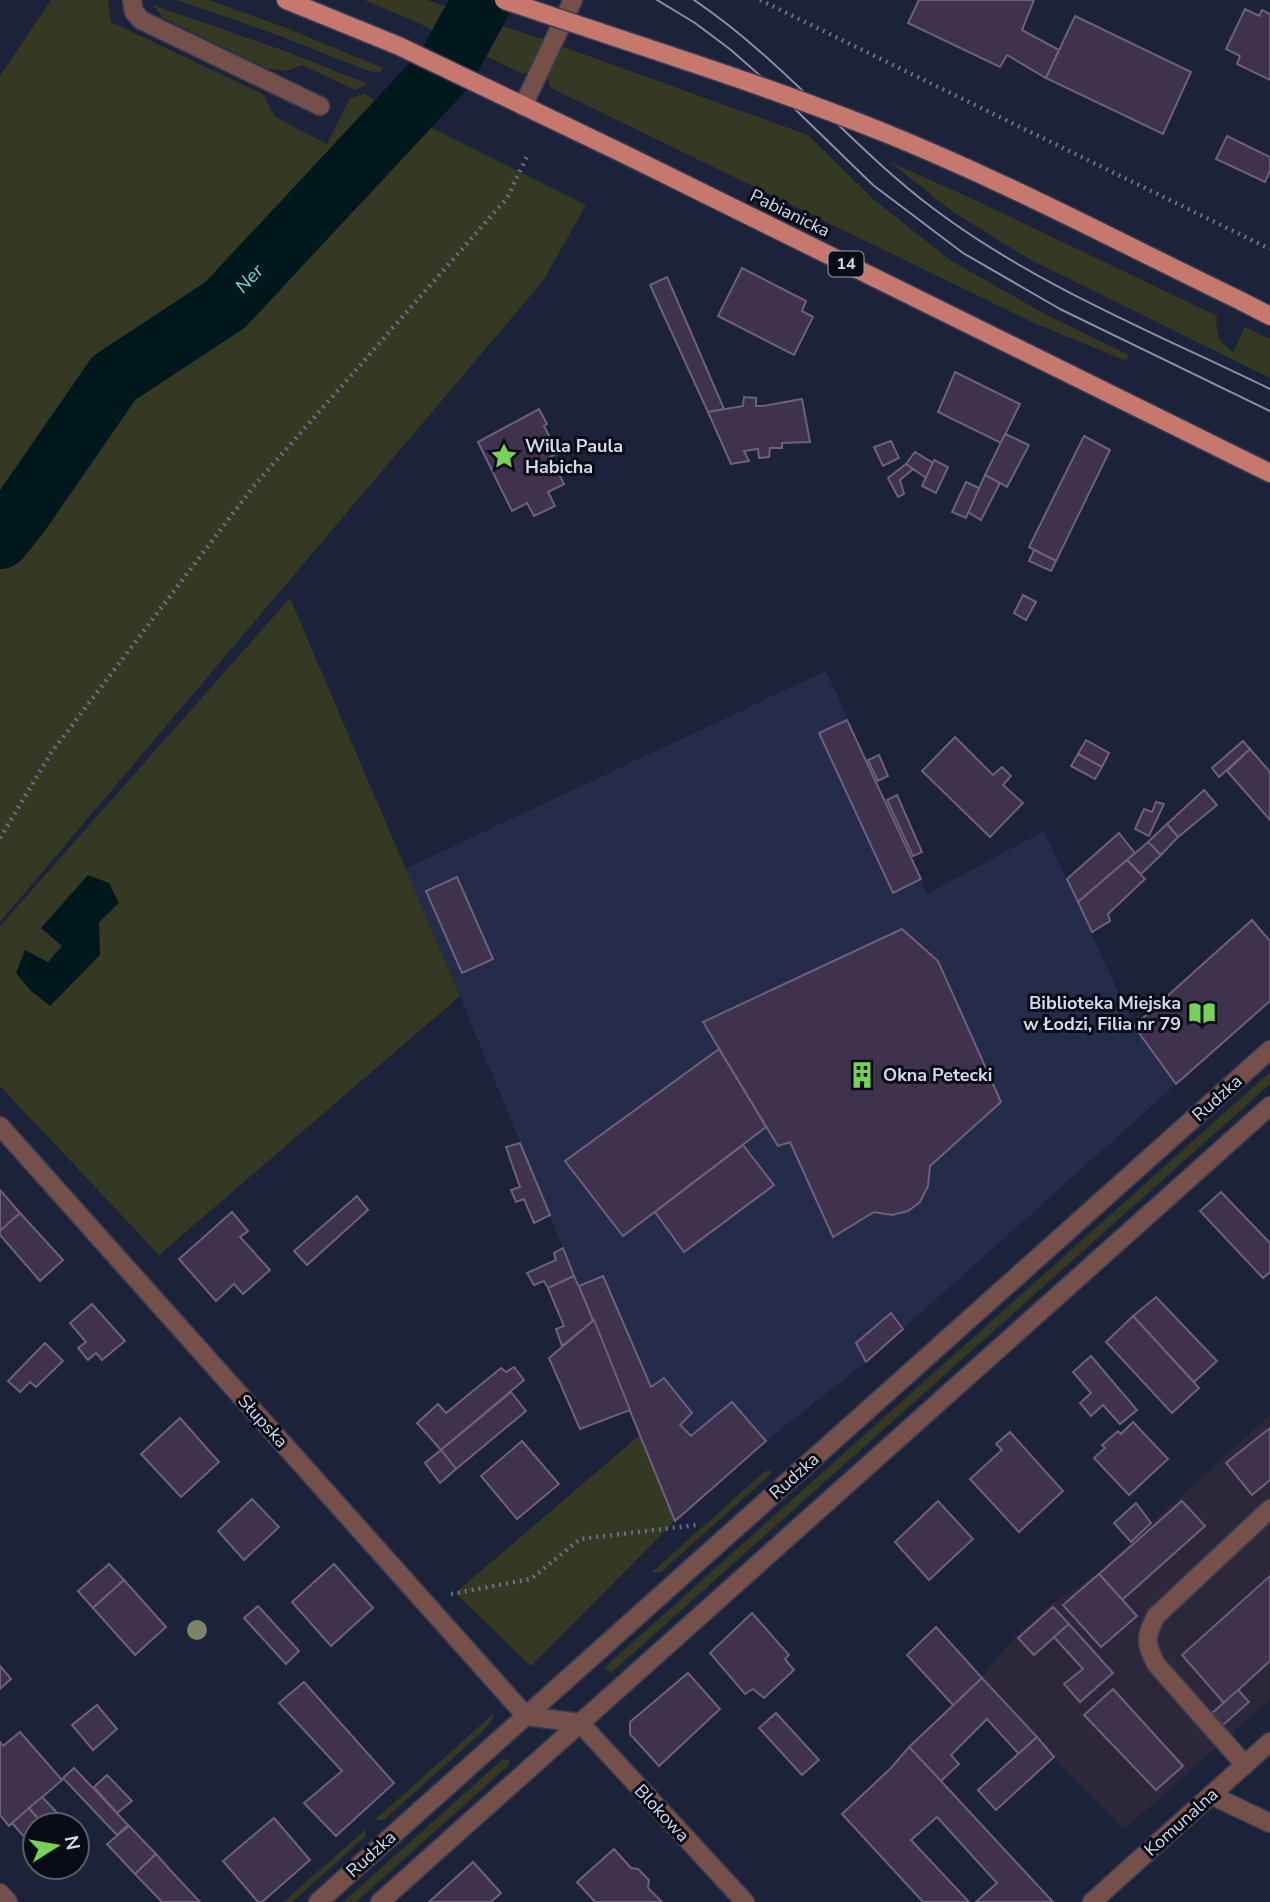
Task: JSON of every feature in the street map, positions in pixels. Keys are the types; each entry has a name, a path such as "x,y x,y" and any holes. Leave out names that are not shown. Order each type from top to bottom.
{"main road":[{"name":"Pabianicka","path":"286,0 399,46 1270,472"},
{"path":"504,0 782,94 890,135 994,181 1270,316"}],"street":[{"path":"132,0 134,12 141,20 320,106"},
{"path":"523,106 573,0"},
{"name":"Rudzka","path":"318,1902 1270,1051"},
{"path":"380,1902 1270,1106"},
{"name":"Słupska","path":"0,1126 526,1716"},
{"path":"1245,1765 1156,1664 1148,1649 1147,1634 1156,1616 1270,1509"},
{"path":"526,1716 580,1723"},
{"name":"Blokowa","path":"580,1723 744,1902"},
{"name":"Komunalna","path":"1092,1902 1270,1742"},
{"path":"1211,1795 1270,1823"},
{"path":"0,1893 8,1902"}],"path":[{"path":"760,0 1270,249"},
{"path":"0,838 51,753 253,487 507,198 528,154"},
{"path":"422,1599 531,1579 580,1539 696,1525"}],"shaded area":[{"path":"51,0 108,0 111,22 263,94 275,117 327,144 350,98 364,94 586,205 543,281 0,922 0,76"},
{"path":"177,0 209,0 284,27 383,68 379,73 366,70"},
{"path":"364,0 427,0 545,40 530,71 523,74"},
{"path":"153,5 285,51 368,84 355,90 302,65 287,71 268,69 163,18"},
{"path":"561,46 808,135 872,198 950,260 1045,314 1129,355 1126,361 1032,322 551,88 547,78"},
{"path":"890,162 1217,316 1219,337 1233,352 1245,327 1270,339 1270,378 1031,260 953,212"},
{"path":"290,598 460,996 159,1255 0,1086 0,926"},
{"path":"826,671 927,894 1044,831 1134,1026 1176,1084 866,1362 766,1441 675,1521 460,996 405,869"},
{"path":"88,875 109,883 119,903 99,922 100,955 50,1006 30,990 16,973 25,950 48,962 62,946 41,928"},
{"path":"1270,1072 1270,1084 611,1673 605,1667"},
{"path":"1270,1415 1270,1699 1125,1829 1054,1758 981,1677 1012,1640 1050,1605 1096,1574"},
{"path":"641,1434 675,1521 531,1666 455,1593"},
{"path":"769,1470 772,1473 661,1572 652,1572 764,1472"},
{"path":"494,1713 482,1732 384,1820 375,1820"},
{"path":"503,1759 509,1760 509,1765 356,1902 343,1902"},
{"path":"366,1829 365,1837 292,1902 283,1902"}],"building":[{"path":"919,0 1034,0 1022,30 1059,50 1046,78 1007,55 1000,67 908,23"},
{"path":"1245,9 1259,16 1262,10 1270,14 1270,80 1237,64 1240,56 1226,49"},
{"path":"1075,16 1191,72 1163,134 1046,78"},
{"path":"1227,136 1270,157 1270,171 1265,182 1216,159"},
{"path":"742,268 806,301 802,311 813,317 794,355 718,316"},
{"path":"667,277 724,409 708,412 650,285"},
{"path":"955,372 1020,404 1001,443 938,412"},
{"path":"744,397 756,398 756,406 802,399 810,442 782,443 782,448 770,448 769,457 759,458 758,449 744,451 749,461 731,464 708,412 743,406"},
{"path":"539,409 547,424 544,426 558,453 550,457 564,484 548,492 555,506 534,516 527,503 512,511 478,442"},
{"path":"1005,434 1029,445 1007,487 985,475"},
{"path":"1084,436 1110,450 1056,561 1029,547"},
{"path":"891,441 899,458 883,466 874,447"},
{"path":"915,452 933,463 926,478 906,464"},
{"path":"934,460 948,467 936,493 922,486"},
{"path":"906,464 913,469 900,480 904,494 898,497 888,478"},
{"path":"985,475 1000,483 981,520 968,512"},
{"path":"966,482 979,488 966,518 952,512"},
{"path":"1034,550 1056,561 1051,571 1029,561"},
{"path":"1023,595 1036,602 1026,620 1014,613"},
{"path":"847,720 921,879 893,893 819,733"},
{"path":"955,737 993,775 1002,767 1011,776 1003,785 1023,803 990,837 922,771"},
{"path":"1086,740 1109,753 1102,767 1078,754"},
{"path":"1243,741 1250,749 1219,777 1212,768"},
{"path":"1250,749 1270,772 1270,820 1227,771"},
{"path":"1078,754 1102,767 1095,779 1071,766"},
{"path":"879,755 888,776 878,781 868,760"},
{"path":"1204,790 1217,805 1178,837 1167,824"},
{"path":"897,795 922,852 913,856 887,800"},
{"path":"1156,802 1164,804 1149,836 1135,829 1144,809 1152,812"},
{"path":"1167,824 1178,837 1161,855 1148,842"},
{"path":"1119,833 1135,853 1078,902 1067,879"},
{"path":"1148,842 1161,855 1141,874 1127,860"},
{"path":"1127,860 1145,879 1108,914 1110,921 1092,932 1078,902"},
{"path":"457,877 493,959 462,973 426,891"},
{"name":"Biblioteka Miejska w Łodzi, Filia nr 79","path":"1252,920 1270,941 1270,1001 1176,1084 1134,1026"},
{"name":"Okna Petecki","path":"902,929 938,961 1001,1102 930,1166 928,1186 920,1202 908,1211 892,1215 874,1212 833,1237 790,1142 778,1146 703,1022"},
{"path":"719,1049 766,1127 623,1236 565,1161"},
{"path":"520,1143 550,1215 534,1223 524,1199 516,1202 511,1190 520,1187 506,1147"},
{"path":"743,1145 774,1185 684,1252 655,1212"},
{"path":"0,1190 20,1213 0,1231"},
{"path":"1221,1192 1270,1243 1270,1272 1263,1278 1200,1211"},
{"path":"357,1196 368,1210 307,1265 294,1251"},
{"path":"232,1212 248,1231 240,1237 270,1270 243,1294 234,1284 216,1301 179,1259"},
{"path":"20,1213 63,1260 40,1281 0,1235 0,1231"},
{"path":"563,1248 574,1276 548,1288 544,1281 534,1285 527,1273 556,1260 554,1253"},
{"path":"574,1276 594,1320 562,1346 556,1329 564,1326 548,1288"},
{"path":"603,1276 651,1387 664,1378 692,1413 680,1425 691,1436 732,1402 766,1441 675,1521 579,1286"},
{"path":"1156,1297 1217,1361 1194,1382 1133,1316"},
{"path":"92,1304 125,1341 102,1360 96,1353 88,1360 78,1348 86,1342 70,1323"},
{"path":"891,1313 903,1329 866,1362 856,1343"},
{"path":"1133,1316 1199,1388 1172,1413 1106,1342"},
{"path":"594,1320 630,1410 580,1429 549,1358"},
{"path":"45,1343 63,1361 36,1387 30,1382 20,1392 8,1381"},
{"path":"1091,1356 1137,1410 1120,1424 1103,1405 1091,1416 1080,1403 1091,1393 1073,1372"},
{"path":"514,1367 524,1380 441,1450 417,1423 438,1404 446,1413 501,1368 506,1372"},
{"path":"511,1392 526,1411 456,1469 441,1450"},
{"path":"180,1418 219,1462 181,1497 141,1454"},
{"path":"1133,1422 1168,1459 1129,1495 1094,1458 1105,1448 1102,1445 1118,1431 1121,1434"},
{"path":"1270,1428 1270,1480 1252,1495 1226,1463"},
{"path":"1010,1432 1063,1491 1019,1532 970,1479 1002,1450 996,1444"},
{"path":"522,1441 559,1484 517,1519 481,1476"},
{"path":"441,1450 456,1469 440,1483 425,1463"},
{"path":"252,1499 279,1527 244,1560 218,1531"},
{"path":"938,1501 973,1539 929,1580 895,1542"},
{"path":"1182,1501 1205,1526 1122,1600 1099,1574"},
{"path":"1136,1503 1151,1523 1131,1542 1114,1523"},
{"path":"109,1564 124,1580 93,1608 78,1591"},
{"path":"334,1564 373,1608 331,1646 292,1602"},
{"path":"1099,1574 1137,1616 1101,1647 1063,1605"},
{"path":"1270,1576 1270,1661 1224,1703 1182,1655"},
{"path":"124,1580 166,1627 135,1655 93,1608"},
{"path":"258,1606 299,1651 286,1664 244,1618"},
{"path":"1053,1607 1069,1624 1034,1655 1018,1638"},
{"path":"752,1613 789,1655 785,1659 794,1670 764,1698 753,1689 745,1694 710,1653"},
{"path":"1069,1624 1113,1673 1080,1702 1064,1684 1083,1669 1054,1637"},
{"path":"936,1627 982,1678 954,1706 907,1655"},
{"path":"0,1666 11,1679 0,1689"},
{"path":"688,1673 720,1709 659,1766 630,1734 630,1722"},
{"path":"982,1678 1037,1737 1019,1754 987,1719 951,1755 959,1764 941,1781 909,1747"},
{"path":"304,1682 394,1783 336,1836 304,1803 342,1771 279,1703"},
{"path":"1113,1689 1183,1766 1156,1790 1084,1715"},
{"path":"1238,1690 1249,1702 1223,1725 1211,1714"},
{"path":"97,1705 117,1729 93,1750 72,1725"},
{"path":"776,1713 819,1760 802,1775 759,1728"},
{"path":"20,1732 62,1780 26,1811 21,1811 21,1816 9,1826 0,1815 0,1742 3,1746"},
{"path":"1037,1737 1054,1757 996,1810 978,1790"},
{"path":"909,1747 1053,1902 976,1902 997,1883 937,1817 911,1840 969,1902 923,1902 842,1814 891,1768"},
{"path":"74,1768 128,1825 117,1835 63,1778"},
{"path":"107,1775 132,1801 117,1813 94,1787"},
{"path":"42,1797 55,1811 31,1811 29,1808"},
{"path":"21,1815 21,1833 12,1823"},
{"path":"274,1818 310,1860 262,1902 258,1902 223,1861"},
{"path":"129,1826 156,1854 135,1874 107,1844"},
{"path":"614,1849 631,1868 638,1869 649,1880 648,1888 662,1902 595,1902 577,1882"},
{"path":"156,1854 200,1902 162,1902 135,1874"},
{"path":"473,1862 501,1893 491,1902 429,1902"}],"waterway":[{"name":"Ner","path":"0,539 114,378 225,305 445,69 483,0"}],"tram line":[{"path":"657,0 695,23 731,50 873,185 963,253 1060,309 1270,411"},
{"path":"694,0 757,49 903,184 973,236 1055,285 1270,389"}],"place":[{"name":"Willa Paula Habicha","path":"504,456"},
{"name":"Biblioteka Miejska w Łodzi, Filia nr 79","path":"1202,1013"},
{"name":"Okna Petecki","path":"862,1075"}]}
